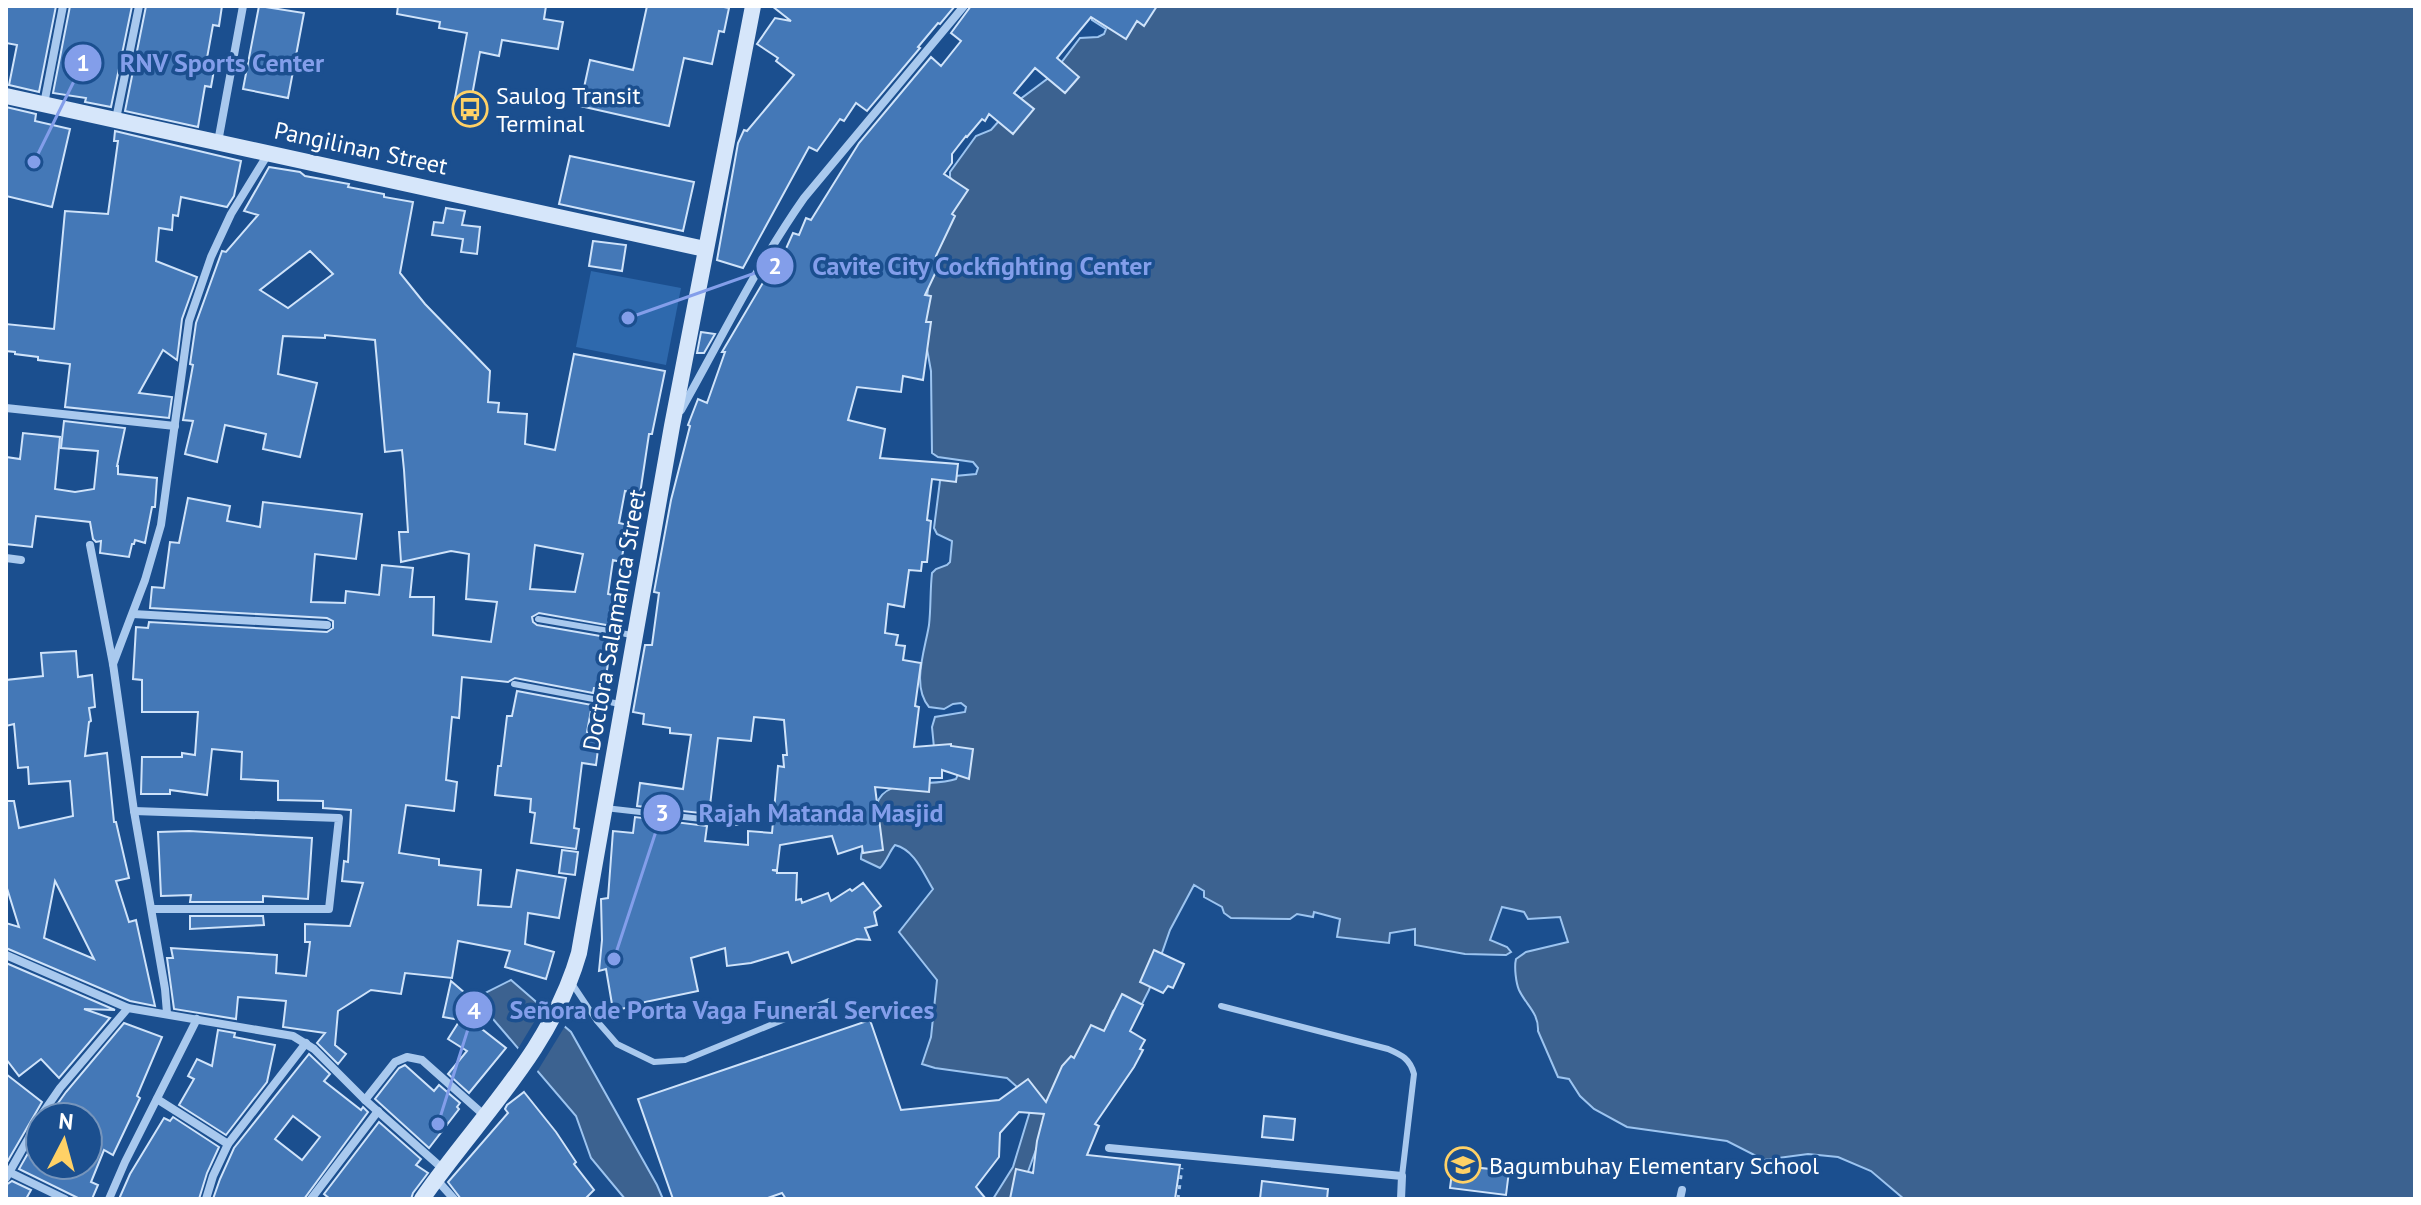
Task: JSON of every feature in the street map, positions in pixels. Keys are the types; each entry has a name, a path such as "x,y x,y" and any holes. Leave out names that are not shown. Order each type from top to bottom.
{"main road":[{"name":"Doctora Salamanca Street","path":"422,1199 518,1076 571,982 579,953 705,249 753,6"},
{"name":"Pangilinan Street","path":"6,96 705,249"}],"street":[{"path":"44,104 63,6"},
{"path":"116,119 139,6"},
{"path":"218,142 243,6"},
{"path":"672,426 804,198 964,6"},
{"path":"113,664 133,614 161,525 189,321 211,257 231,214 269,152"},
{"path":"6,408 175,426"},
{"path":"90,545 113,664 167,1013"},
{"path":"6,558 21,560"},
{"path":"133,614 327,625"},
{"path":"134,811 339,818 329,909 152,909"},
{"path":"6,955 128,1008 280,1033 306,1043 440,1174 454,1199"},
{"path":"51,1101 128,1008"},
{"path":"109,1199 197,1019"},
{"path":"206,1199 228,1144 306,1043"},
{"path":"365,1100 395,1062 407,1057 422,1060 486,1116"},
{"path":"157,1099 228,1144"},
{"path":"311,1199 378,1111"},
{"path":"24,1145 7,1174 65,1199"},
{"path":"1109,1148 1402,1176 1401,1199"}],"lane":[{"path":"538,619 635,636"},
{"path":"514,684 623,705"},
{"path":"605,808 737,823"},
{"path":"571,982 617,1044 654,1062 685,1060 829,1001"},
{"path":"1221,1006 1388,1049 1405,1057 1412,1064 1414,1074 1402,1176"}],"path":[{"path":"1178,1199 1184,1156"}],"shaded area":[{"path":"1096,6 2415,6 2415,1199 1904,1199 1871,1171 1838,1157 1808,1154 1764,1160 1727,1141 1627,1127 1594,1109 1580,1096 1569,1079 1558,1077 1532,1009 1519,990 1516,979 1516,959 1526,952 1568,942 1560,917 1528,919 1524,912 1502,907 1490,940 1511,952 1506,955 1465,954 1415,945 1415,929 1390,933 1389,943 1337,937 1340,919 1314,912 1313,917 1297,914 1290,919 1231,918 1194,885 1170,930 1142,1004 1120,1004 1113,1011 1105,1031 1052,1106 1018,1199 993,1199 1013,1167 1033,1101 1007,1078 922,1064 931,1037 937,980 899,932 933,889 918,863 902,848 895,845 880,868 861,859 861,855 870,834 877,803 885,792 903,785 956,779 959,772 935,758 932,727 935,717 965,712 966,707 961,703 944,709 929,707 920,678 929,625 932,573 950,562 952,541 937,534 934,528 940,481 944,477 976,474 978,468 973,462 938,457 932,453 931,371 925,338 927,297 933,244 953,182 950,172 976,136 991,130 1015,103 1051,76 1080,38 1104,34 1106,29 1092,20"},
{"path":"591,271 681,288 666,365 576,347"},
{"path":"511,980 571,1032 663,1199 625,1199 591,1158 576,1116 475,998"}],"pier":[{"path":"545,1004 567,1023 535,1075 516,1052"}],"building":[{"path":"6,6 56,6 39,92 9,85 17,45 6,43"},
{"path":"70,6 132,6 111,107 85,102 86,98 53,93"},
{"path":"146,6 222,6 219,26 213,25 207,58 216,59 211,87 205,86 198,127 125,111"},
{"path":"259,6 304,13 288,98 243,89"},
{"path":"398,6 546,6 544,19 563,22 558,49 502,40 499,56 480,52 469,112 453,109 467,33 439,28 440,22 397,14"},
{"path":"647,6 729,8 724,32 719,31 712,64 684,58 669,126 580,106 590,60 633,70"},
{"path":"772,6 955,6 867,111 856,103 817,151 809,147 743,268 717,260 738,143 744,130 747,131 794,75 776,61 778,58 757,44 775,18 791,21"},
{"path":"971,6 1157,6 1144,26 1137,21 1126,39 1091,17 1057,58 1079,77 1065,93 1035,68 1014,93 1034,109 1013,134 989,114 952,154 952,163 944,174 968,190 952,214 955,216 936,256 942,259 925,295 931,296 926,322 931,322 923,380 903,376 901,392 857,387 848,420 885,429 880,458 958,464 956,482 932,479 927,520 931,521 927,562 922,562 921,571 909,570 904,607 888,604 885,633 898,635 896,645 905,646 903,660 921,663 915,706 919,707 914,747 951,744 973,749 969,779 942,770 942,778 930,778 929,792 875,787 883,850 863,853 862,846 838,854 832,836 780,845 777,870 772,870 797,873 796,900 801,899 802,903 828,893 831,901 863,883 881,906 874,912 877,925 865,928 870,940 857,939 792,963 788,952 751,963 727,966 725,948 691,958 698,991 613,1010 606,969 599,971 601,899 608,898 613,831 633,833 635,817 707,826 705,841 748,845 748,831 772,833 778,766 784,767 783,755 787,755 784,720 754,717 751,741 718,738 709,814 637,806 640,783 683,789 691,735 670,733 670,728 643,724 644,714 633,712 645,645 652,645 659,593 654,592 688,425 698,399 707,403 725,352 722,352 771,269 776,271 793,233 799,235 806,218 811,220 859,143 931,57 941,66 961,41 951,33"},
{"path":"6,107 36,114 35,121 70,129 52,207 6,196"},
{"path":"115,131 241,161 234,196 227,207 181,197 178,216 173,215 172,230 159,228 156,261 197,277 182,319 177,360 163,350 139,393 172,397 169,418 65,407 70,364 38,360 38,357 6,351 6,324 54,329 65,211 108,214 118,141 114,141"},
{"path":"570,156 694,182 683,231 559,204"},
{"path":"269,167 300,172 305,176 384,194 384,197 413,202 400,273 425,304 490,371 488,402 499,403 498,412 527,414 525,444 555,450 574,354 665,371 652,434 649,434 640,494 625,491 619,523 628,525 621,562 613,560 608,594 618,596 612,626 539,613 532,617 537,625 612,638 604,689 594,688 593,693 515,678 508,682 462,677 459,718 452,717 446,780 457,782 454,811 406,805 399,853 439,859 439,865 481,870 478,905 511,907 517,870 566,878 559,918 528,913 525,944 554,952 546,979 505,967 510,951 458,941 452,978 405,973 401,994 371,990 338,1011 335,1045 346,1054 338,1064 317,1043 325,1033 283,1027 286,1001 238,997 236,1019 174,1009 167,958 173,958 171,948 277,955 276,973 306,976 310,942 305,942 305,924 350,926 363,883 342,881 344,861 348,862 351,810 323,808 323,801 278,800 278,781 241,779 242,752 212,749 207,795 170,790 170,794 141,794 142,757 182,757 182,753 195,755 198,712 142,712 142,680 133,679 136,627 148,628 149,622 327,632 333,628 333,621 327,618 150,608 152,587 164,588 170,542 179,543 188,498 230,506 227,521 260,527 263,502 362,514 356,559 315,554 311,602 345,603 346,591 379,595 382,565 413,568 410,597 434,597 433,635 491,642 497,602 466,599 469,554 451,551 401,562 399,532 408,532 402,450 385,452 375,340 325,335 325,338 283,336 278,374 317,383 300,457 263,449 266,434 225,425 217,462 185,454 193,421 183,420 193,365 190,364 196,323 222,251 226,252 258,215 244,211","holes":["310,251 333,274 288,308 260,290","535,545 583,554 575,592 530,589"]},
{"path":"446,208 465,211 462,225 480,227 477,254 461,252 463,239 432,235 434,222 443,223"},
{"path":"593,241 626,245 622,271 589,266"},
{"path":"701,332 715,334 704,353 697,353"},
{"path":"64,421 125,428 118,474 157,478 155,507 152,507 145,543 135,540 129,557 100,553 101,541 93,539 90,522 36,516 32,547 6,544 6,457 20,459 23,433 60,437 55,489 75,492 94,489 98,451 61,448"},
{"path":"76,651 78,677 92,675 95,707 89,708 91,721 85,756 107,753 114,822 129,878 116,881 129,922 136,920 155,1006 130,1001 6,948 6,923 19,927 6,885 6,801 14,801 19,828 73,816 70,781 29,784 28,767 18,768 14,724 6,726 6,680 43,676 41,653","holes":["55,881 94,959 44,938"]},
{"path":"517,691 592,705 587,732 600,734 596,765 582,763 574,828 579,829 576,849 531,843 535,813 530,812 531,799 495,795 507,716 512,716"},
{"path":"158,832 312,838 308,899 263,896 263,902 190,902 191,895 161,896"},
{"path":"562,850 578,852 575,875 559,873"},
{"path":"190,916 263,916 264,925 190,929"},
{"path":"1154,950 1184,964 1173,988 1168,986 1163,993 1140,982"},
{"path":"6,963 115,1010 84,1009 110,1018 59,1078 41,1059 19,1076 6,1059"},
{"path":"451,981 481,1012 473,1022 506,1048 469,1093 448,1074 467,1051 448,1039 460,1020 443,1017"},
{"path":"1122,994 1143,1005 1130,1031 1145,1040 1140,1049 1143,1050 1095,1124 1099,1126 1087,1155 1180,1165 1175,1199 1010,1199 1016,1169 1033,1173 1044,1114 1019,1112 1000,1133 999,1157 976,1187 986,1199 786,1199 782,1193 765,1199 673,1199 638,1099 870,1020 901,1110 999,1100 1028,1079 1046,1102 1062,1066 1071,1056 1074,1058 1091,1025 1104,1031"},
{"path":"124,1023 162,1037 137,1096 140,1098 113,1155 104,1150 104,1101 60,1101"},
{"path":"218,1030 235,1033 234,1037 275,1045 267,1082 226,1135 179,1105 194,1079 188,1076 197,1059 212,1066"},
{"path":"309,1054 330,1074 324,1081 368,1112 304,1199 213,1199 234,1148","holes":["293,1116 320,1137 302,1160 275,1139"]},
{"path":"405,1065 434,1091 439,1085 460,1103 459,1109 429,1148 375,1099 399,1068"},
{"path":"6,1074 41,1101 24,1101 24,1133 6,1164"},
{"path":"524,1092 556,1132 576,1162 574,1164 594,1190 585,1199 461,1199 448,1182 508,1113 505,1109 507,1105"},
{"path":"1264,1116 1295,1119 1293,1140 1262,1137"},
{"path":"173,1117 219,1147 199,1199 119,1199 130,1174 164,1118 170,1121"},
{"path":"379,1122 421,1159 416,1165 428,1173 411,1199 330,1199 324,1194"},
{"path":"1453,1165 1509,1171 1506,1195 1450,1188"},
{"path":"12,1181 31,1190 26,1199 6,1199 6,1185"},
{"path":"43,1181 91,1181 98,1185 92,1199 80,1199"},
{"path":"1262,1181 1328,1189 1327,1199 1260,1199"}],"place":[{"name":"Saulog Transit Terminal","path":"470,109"},
{"name":"RNV Sports Center","path":"34,162"},
{"name":"Cavite City Cockfighting Center","path":"628,318"},
{"name":"Rajah Matanda Masjid","path":"614,959"},
{"name":"Señora de Porta Vaga Funeral Services","path":"438,1124"},
{"name":"Bagumbuhay Elementary School","path":"1463,1165"}]}
